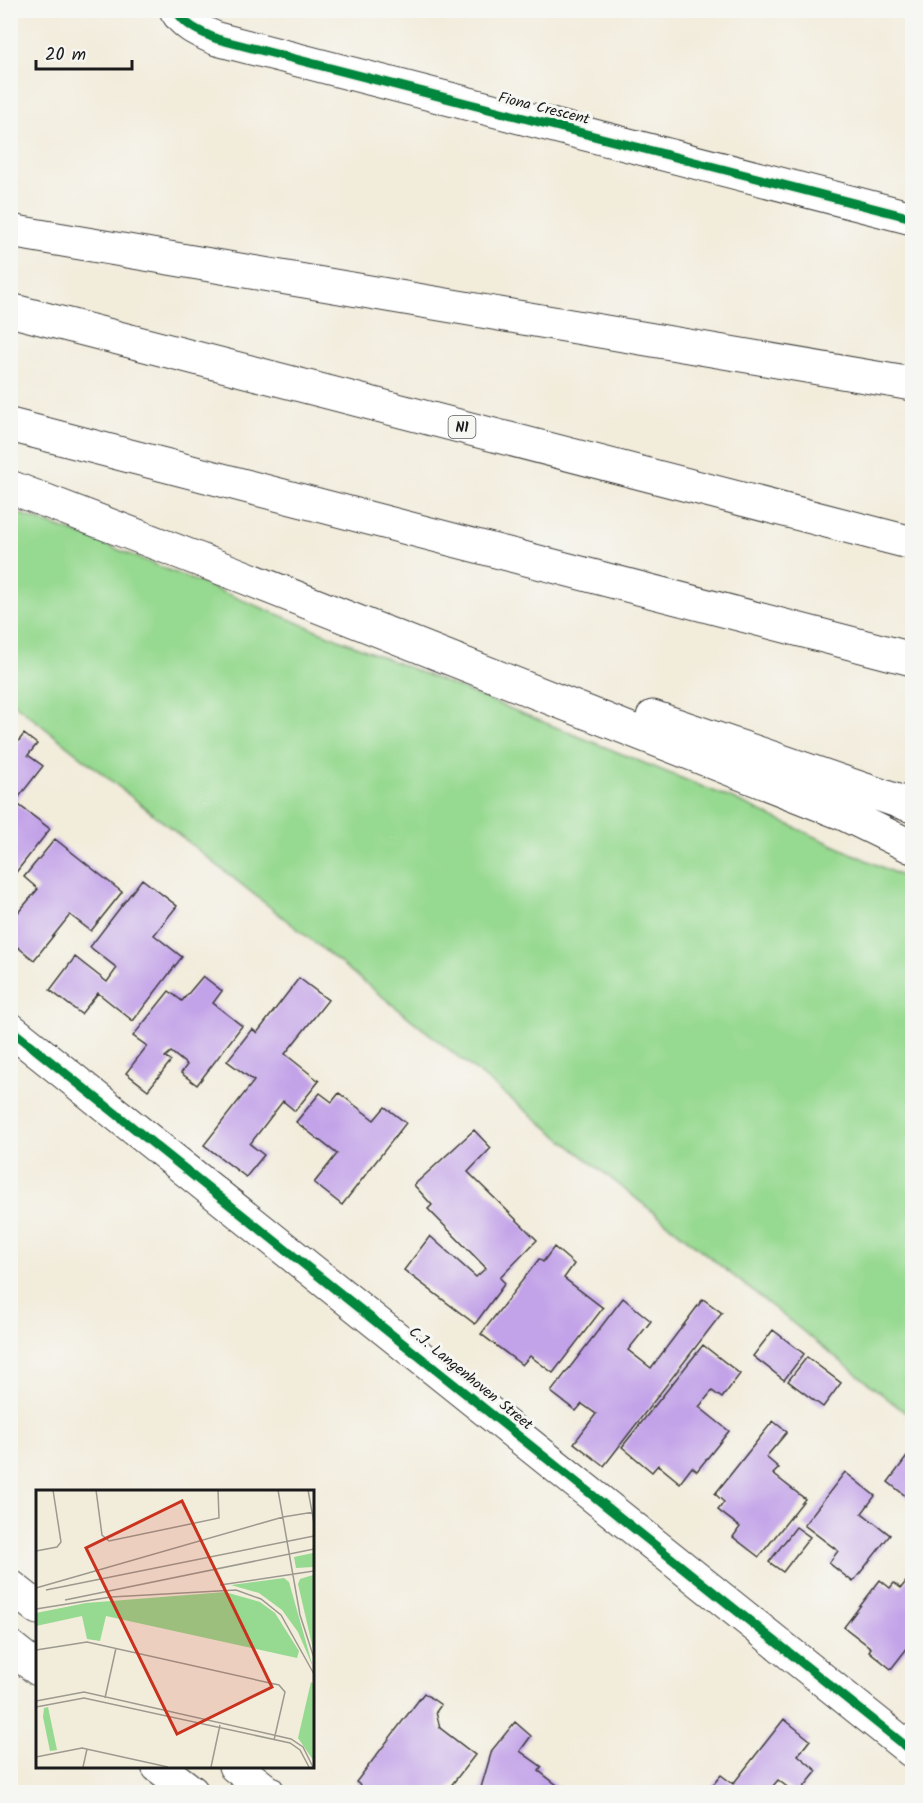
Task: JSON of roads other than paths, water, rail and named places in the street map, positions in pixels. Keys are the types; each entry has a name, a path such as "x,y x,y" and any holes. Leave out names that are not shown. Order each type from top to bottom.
{"main road":[{"name":"Fiona Crescent","path":"176,10 187,24 217,39 912,218"},
{"path":"10,231 912,384"},
{"name":"N1","path":"10,310 912,543"},
{"path":"10,425 912,659"},
{"path":"10,487 844,814 912,847"},
{"path":"234,573 912,806"},
{"name":"C.J. Langenhoven Street","path":"10,1029 912,1751"},
{"path":"10,1586 36,1606"},
{"path":"10,1647 36,1667"},
{"path":"159,1767 192,1792"},
{"path":"236,1767 268,1792"}]}
